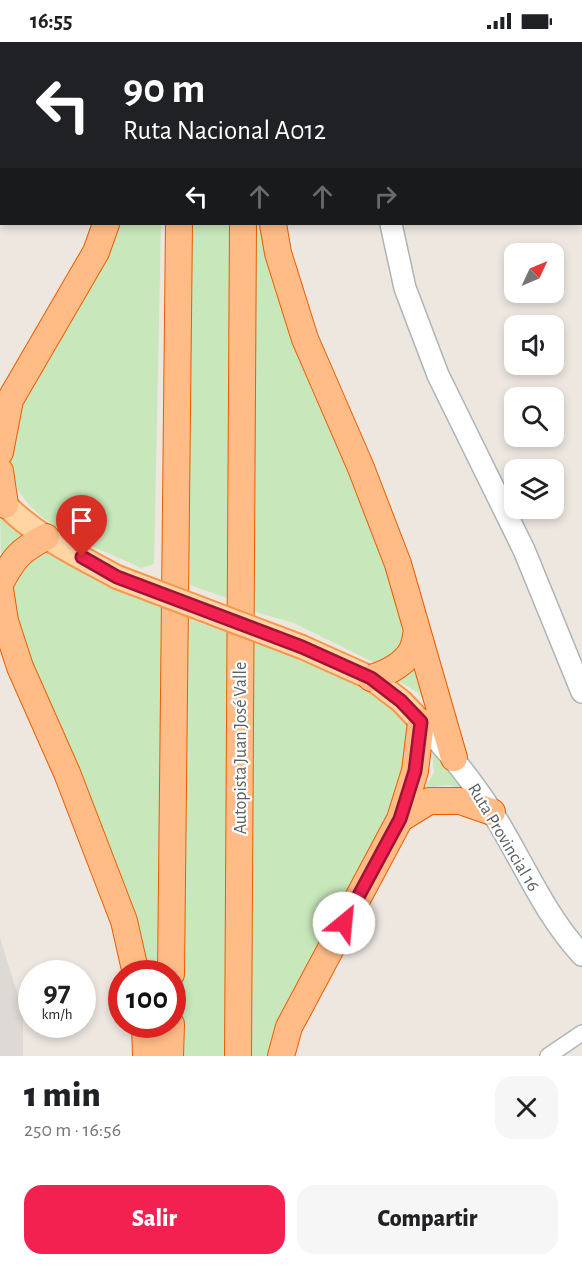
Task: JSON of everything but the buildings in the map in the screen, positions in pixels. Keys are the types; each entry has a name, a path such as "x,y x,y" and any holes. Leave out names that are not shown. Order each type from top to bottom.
{"highway":[{"path":"0,452 5,403 96,252 106,225"},
{"path":"171,960 179,225"},
{"name":"Autopista Juan José Valle","path":"238,1056 243,225"},
{"path":"273,225 278,254 306,339 398,564 454,758"},
{"path":"0,471 3,502"},
{"path":"0,584 11,562 28,546 46,537"},
{"path":"0,589 5,621 20,667 67,773 124,921 133,960"},
{"path":"371,678 385,674 401,663 412,650 417,630"},
{"path":"281,1056 289,1027 400,819 415,771 421,722"},
{"path":"400,819 429,801 460,801 492,812"},
{"path":"145,1038 146,1056"},
{"path":"171,1038 171,1056"}],"main road":[{"path":"390,225 405,288 438,375 524,550 582,692"},
{"path":"3,502 46,537 117,577 302,647 371,678 401,701 421,722"},
{"name":"Ruta Provincial 16","path":"421,722 454,758 492,812 527,876 570,941 582,955"}],"street":[{"path":"548,1056 582,1033"}],"shaded area":[{"path":"0,938 18,996 18,1038 23,1038 23,1056 0,1056"}],"green space":[{"path":"113,225 161,225 154,564 141,568 82,541 44,519 29,504 17,487 9,460 11,439 18,412"},
{"path":"187,225 234,225 233,600 184,583"},
{"path":"255,225 266,225 406,622 399,649 390,658 375,663 294,623 252,611"},
{"path":"0,511 28,532 1,558"},
{"path":"46,549 162,600 160,960 140,960 21,640 10,594 22,565"},
{"path":"185,618 229,633 226,1056 181,1056 181,1038 186,1038 186,960 182,960"},
{"path":"253,639 348,677 366,687 399,710 412,729 402,791 274,1056 246,1056"},
{"path":"417,661 429,704 417,692 398,681 406,676"},
{"path":"432,752 450,763 466,789 448,785 424,788 434,773"}],"route":[{"path":"82,557 117,577 302,647 371,678 401,701 421,722 415,771 400,819 344,923"}]}
